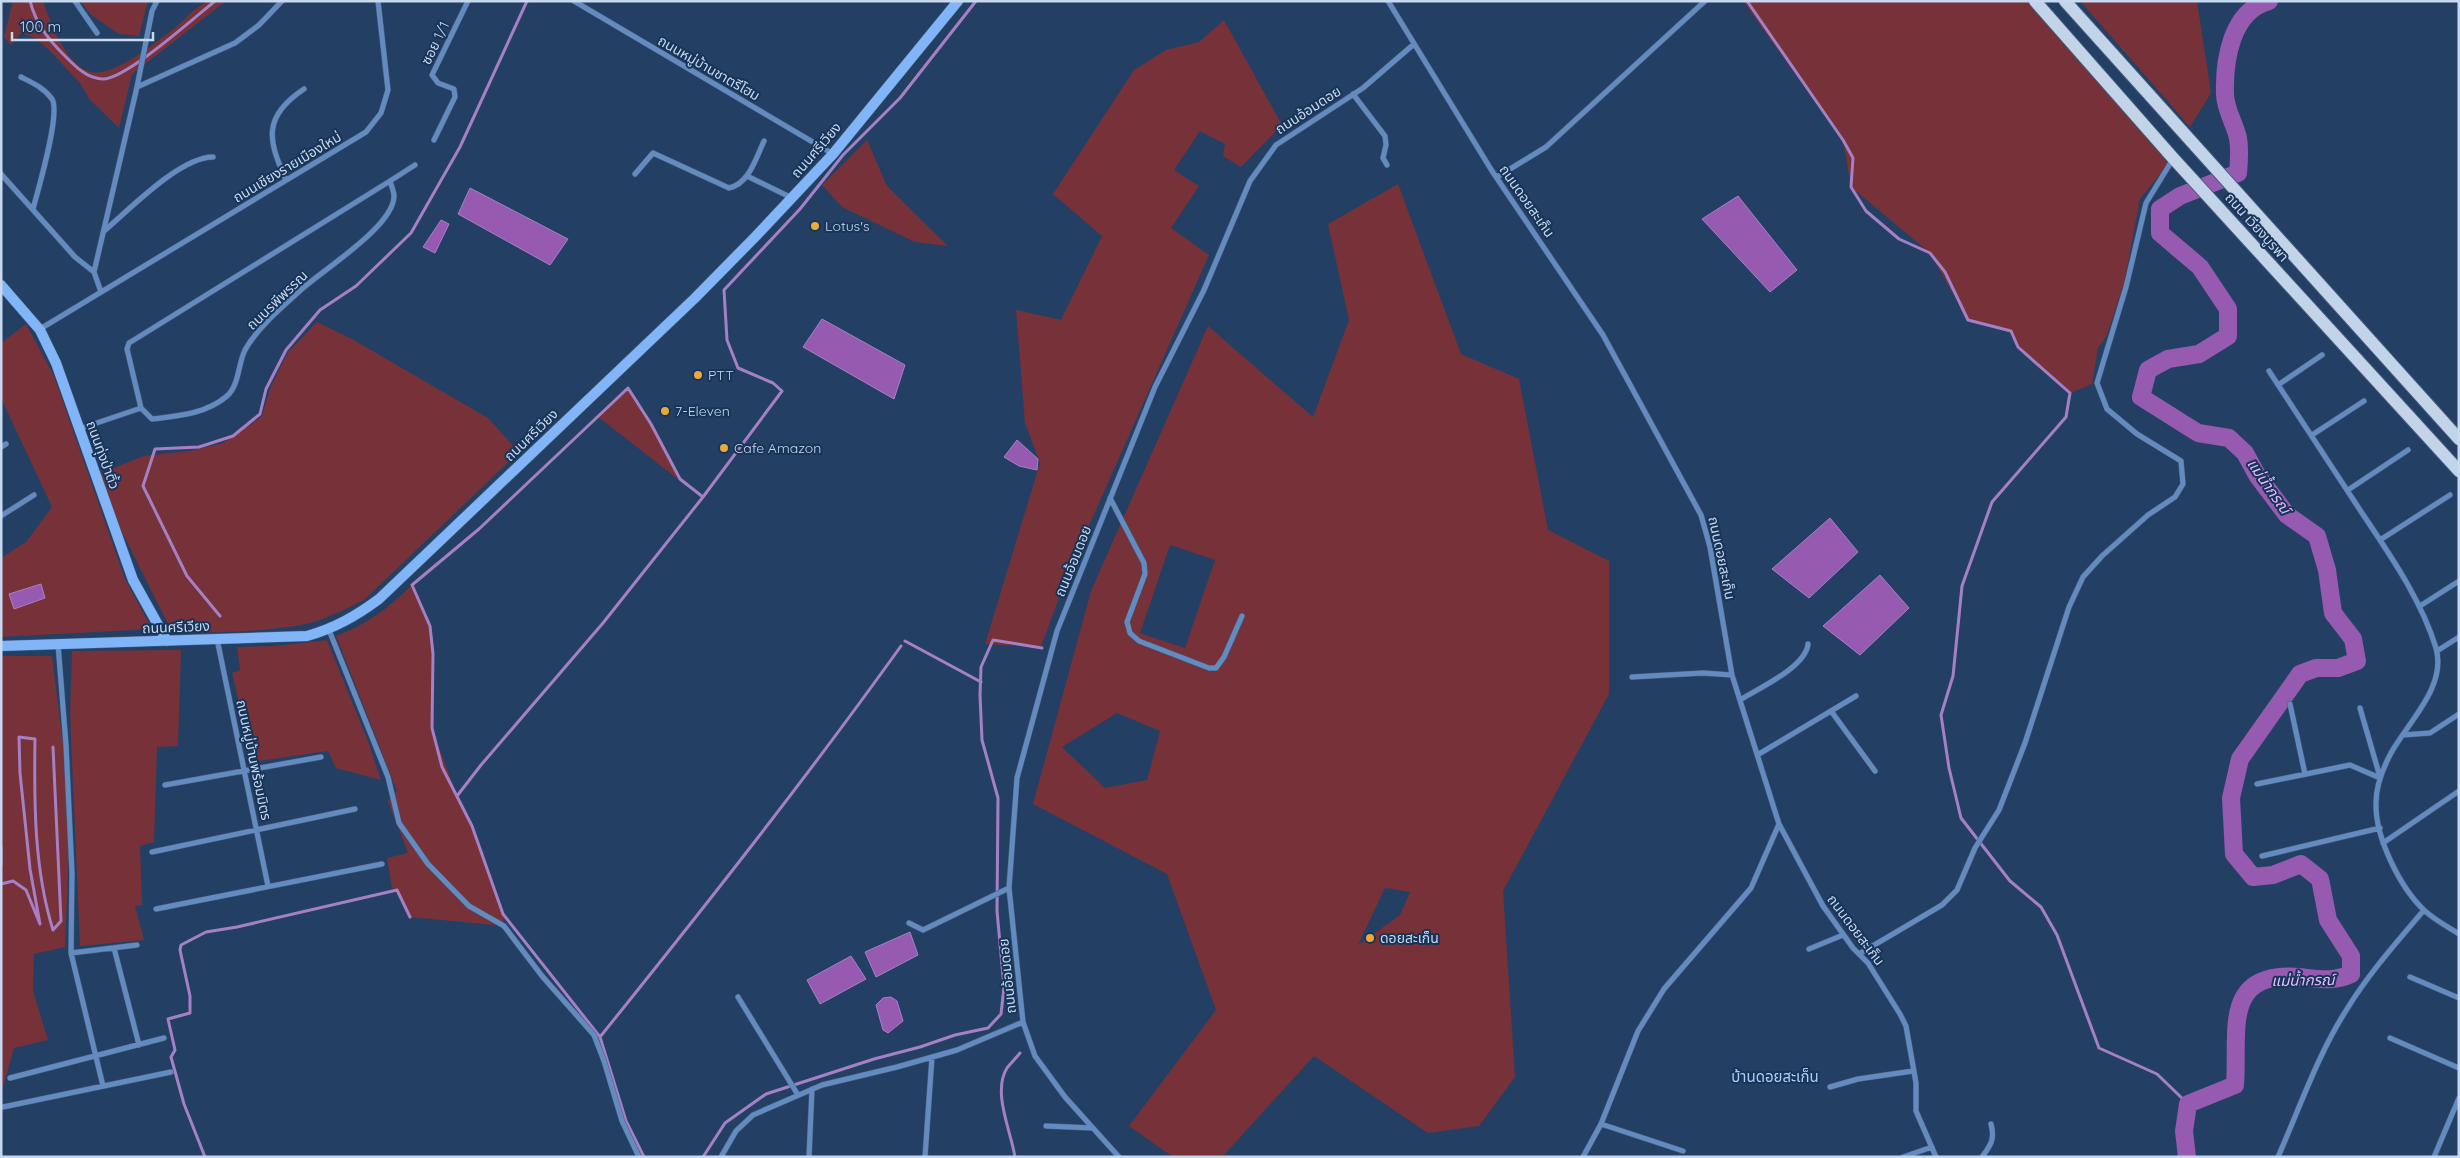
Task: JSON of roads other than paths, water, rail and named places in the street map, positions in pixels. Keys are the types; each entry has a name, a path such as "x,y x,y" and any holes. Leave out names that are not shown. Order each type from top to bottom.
{"main road":[{"name":"ถนนศรีเวียง","path":"1,646 307,636 329,630 356,616 379,599 702,292 833,154 958,1"},
{"name":"ถนน เวียงบูรพา","path":"2034,1 2173,158 2459,471"},
{"name":"ถนน เวียงบูรพา","path":"2065,1 2459,439"},
{"name":"ถนนทุ่งป่าติ้ว","path":"1,285 40,330 56,363 133,580 167,641"}],"street":[{"path":"75,1 97,33"},
{"path":"101,292 94,272 137,87 152,11 157,1"},
{"path":"137,87 235,43 258,25 282,1"},
{"name":"ถนนเชียงรายเมืองใหม่","path":"40,330 366,132 381,113 388,90 378,1"},
{"name":"ซอย 1/1","path":"434,140 455,97 454,89 438,83 432,75 468,1"},
{"name":"ถนนหมู่บ้านชาตรีโฮม","path":"574,1 833,154"},
{"name":"ถนนดอยสะเก็น","path":"1388,1 1497,176 1603,336 1701,515 1710,547 1732,676 1759,754 1779,824 1807,879 1843,935 1876,974 1903,1020 1913,1071 1916,1111 1936,1157"},
{"path":"1497,176 1546,147 1705,1"},
{"name":"ถนนอ้อมดอย","path":"1119,1157 1065,1097 1034,1056 1023,1022 1009,888 1017,778 1056,631 1155,387 1204,290 1250,181 1276,144 1353,94 1414,44"},
{"path":"21,77 39,86 53,101 54,121 33,209"},
{"path":"286,180 273,150 271,136 276,119 286,102 304,89"},
{"path":"1353,94 1384,136 1386,145 1383,158 1387,165"},
{"path":"635,174 653,152 729,188 738,186 747,176 764,141"},
{"path":"104,231 181,167 199,158 213,158"},
{"path":"1859,954 1942,905 1957,890 1975,848 1999,810 2025,742 2069,607 2083,577 2102,556 2142,521 2175,497 2183,484 2182,462 2137,434 2107,409 2097,383 2126,287 2146,203 2173,158"},
{"path":"79,429 141,408 127,349 129,343 415,165"},
{"path":"1,174 74,257 94,272"},
{"path":"747,176 792,198"},
{"name":"ถนนรพีพรรณ","path":"141,408 152,419 188,415 203,411 228,396 233,388 244,352 256,334 303,288 372,233 388,212 394,196 390,181"},
{"path":"2278,385 2322,355"},
{"path":"2269,371 2348,490 2420,606 2436,650 2436,676 2427,699 2391,752 2380,778 2376,804 2383,843 2402,882 2424,910 2459,934"},
{"path":"2312,435 2364,401"},
{"path":"2348,490 2408,450"},
{"path":"1,516 34,495"},
{"path":"2380,540 2450,495"},
{"path":"1110,498 1144,562 1145,574 1126,622 1130,633 1139,641 1209,668 1216,668 1224,657 1242,616"},
{"path":"2420,606 2459,581"},
{"path":"329,630 388,778 399,823 428,864 469,906 504,926 542,976 594,1035 622,1121 639,1157"},
{"path":"2436,650 2459,637"},
{"name":"ถนนหมู่บ้านพร้อมมิตร","path":"217,639 268,886"},
{"path":"58,644 66,745 72,864 71,953 103,1086"},
{"path":"1740,700 1795,666 1806,654 1808,644"},
{"path":"1632,677 1702,673 1732,676"},
{"path":"1759,754 1856,696"},
{"path":"2290,704 2305,774"},
{"path":"2360,708 2380,778"},
{"path":"1831,711 1875,771"},
{"path":"2403,735 2430,733 2459,714"},
{"path":"165,785 321,758"},
{"path":"2257,784 2350,765 2380,778"},
{"path":"2383,843 2459,791"},
{"path":"152,852 355,809"},
{"path":"1583,1157 1601,1124 1638,1031 1664,989 1751,888 1779,824"},
{"path":"2262,856 2380,828"},
{"path":"156,909 382,864"},
{"path":"909,923 923,930 1009,888"},
{"path":"2278,1157 2324,1050 2346,1009 2375,967 2424,910"},
{"path":"1809,949 1843,935"},
{"path":"71,953 137,945"},
{"path":"114,948 139,1045"},
{"path":"2410,977 2459,998"},
{"path":"738,997 798,1095"},
{"path":"721,1157 736,1131 753,1115 812,1089 957,1050 1023,1022"},
{"path":"10,1078 164,1038"},
{"path":"2390,1038 2459,1068"},
{"path":"925,1157 932,1057"},
{"path":"1830,1087 1858,1079 1913,1071"},
{"path":"3,1107 171,1072"},
{"path":"809,1157 812,1089"},
{"path":"2434,1157 2459,1098"},
{"path":"2452,1114 2459,1117"},
{"path":"1601,1124 1683,1151"},
{"path":"1982,1157 1991,1145 1994,1136 1991,1124"},
{"path":"1046,1126 1093,1128"},
{"path":"1903,1157 1932,1147"}],"waterway":[{"path":"30,1 39,24 58,49 81,71 102,79 112,77 142,59 215,1"},
{"path":"220,616 187,576 143,486 155,449 199,447 233,436 260,414 266,389 286,350 320,310 356,286 411,233 460,147 527,1"},
{"path":"703,497 782,391 773,383 738,368 727,340 724,290 800,209 843,155 900,98 976,1"},
{"path":"1747,1 1843,140 1853,158 1851,187 1866,211 1899,239 1930,253 1945,272 1968,320 2011,331 2018,347 2070,393 2066,417 1992,502 1962,586 1953,676 1941,715 1949,768 1961,818 2010,881 2041,907 2057,935 2099,1048 2157,1074 2188,1104"},
{"name":"แม่น้ำกรณ์","path":"2187,1157 2184,1131 2188,1104 2235,1085 2236,1026 2239,1009 2246,995 2257,984 2274,978 2332,979 2351,974 2351,956 2328,920 2320,879 2301,864 2273,875 2253,877 2234,854 2231,798 2240,759 2300,674 2316,668 2338,668 2357,661 2353,639 2333,613 2327,570 2317,536 2287,515 2257,475 2245,453 2229,438 2198,433 2141,397 2148,370 2168,359 2199,354 2228,336 2228,309 2200,267 2160,233 2160,209 2180,196 2238,173 2238,138 2225,100 2228,53 2238,26 2246,15 2256,7 2269,1"},
{"path":"457,796 481,765 603,623 703,497 680,479 651,424 628,388 479,529 412,585 430,626 433,654 432,728 442,767 472,826 503,914 600,1037 626,1121 644,1157"},
{"path":"703,1157 725,1123 766,1094 874,1059 920,1047 955,1035 988,1028 1001,1014 1004,987 997,911 998,798 982,740 981,667 993,640 1042,648"},
{"path":"905,641 981,682"},
{"path":"600,1037 753,844 901,646"},
{"path":"1,884 13,881 26,890 40,924 30,869 20,773 19,737 35,739 36,835 42,883 53,930 61,921 53,747"},
{"path":"1,847 1,865"},
{"path":"205,1157 184,1104 171,1057 175,1050 168,1019 190,1013 190,996 180,950 181,945 206,932 237,927 397,890 410,917"},
{"path":"1015,1157 1004,1112 1001,1088 1007,1068 1020,1053"}],"place":[{"name":"Lotus's","path":"815,226"},
{"name":"PTT","path":"698,375"},
{"name":"7-Eleven","path":"665,411"},
{"name":"Cafe Amazon","path":"724,448"},
{"name":"ดอยสะเก็น","path":"1370,938"}],"district":[{"name":"บ้านดอยสะเก็น","path":"1775,1076"}]}
